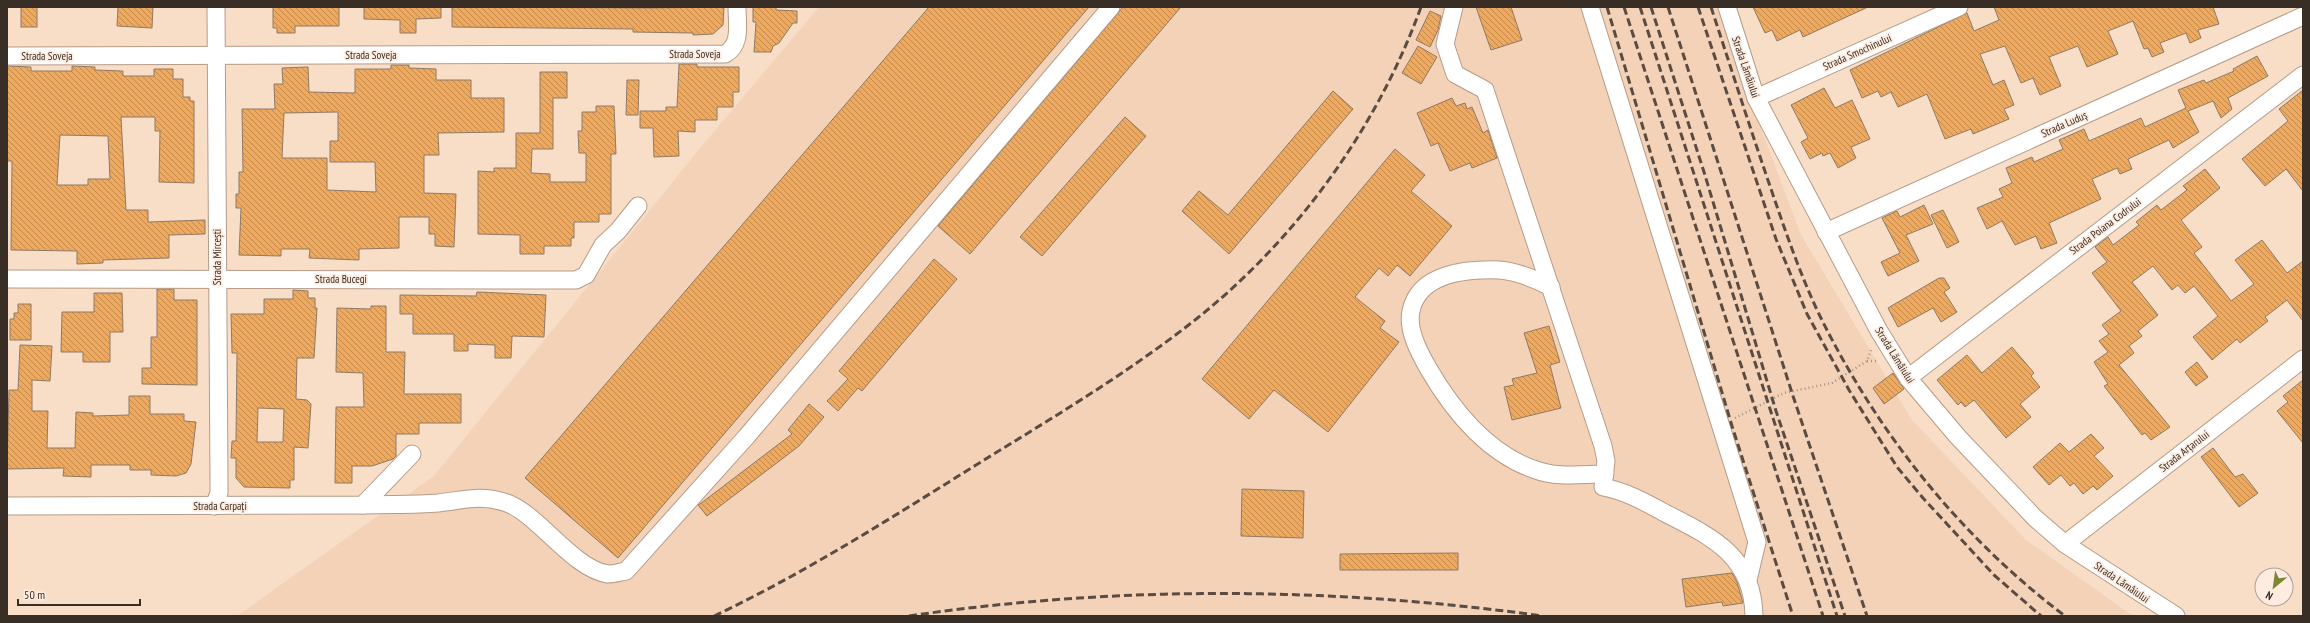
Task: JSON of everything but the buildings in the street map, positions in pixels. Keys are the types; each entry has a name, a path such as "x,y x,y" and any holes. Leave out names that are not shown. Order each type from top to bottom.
{"street":[{"name":"Strada Mircești","path":"214,506 219,493 216,7"},
{"name":"Strada Soveja","path":"7,56 725,54 733,50 737,42 737,7"},
{"name":"Strada Carpați","path":"7,506 363,505 438,503 487,497 509,504 520,511 566,549 601,572 610,574 626,570 752,430 1111,7"},
{"path":"1454,7 1446,44 1455,74 1486,90 1603,446 1606,461 1603,486 1632,496 1715,540 1736,560 1748,580 1754,616"},
{"path":"1590,7 1757,542 1748,580"},
{"name":"Strada Lămâiului","path":"1727,7 1756,98 1879,331 1908,378 2001,484 2065,544 2176,616"},
{"name":"Strada Smochinului","path":"1756,98 1959,7"},
{"name":"Strada Luduș","path":"1826,232 2303,16"},
{"name":"Strada Poiana Codrului","path":"1908,378 2303,75"},
{"name":"Strada Bucegi","path":"7,279 217,278 576,280 586,274 602,245 618,231 638,206"},
{"path":"1551,287 1523,275 1500,270 1444,276 1434,280 1424,287 1416,298 1411,312 1416,344 1446,399 1479,436 1495,448 1524,466 1537,471 1563,475 1605,474"},
{"name":"Strada Arțarului","path":"2065,544 2303,359"},
{"path":"363,505 412,454"}],"path":[{"path":"1722,426 1744,412 1784,393 1832,383 1867,361 1879,331"}],"shaded area":[{"path":"819,7 1722,7 1750,99 1801,235 1912,420 2026,540 2133,616 237,616 434,476 697,152"}],"railway":[{"path":"714,616 781,582 847,544 1062,412 1173,337 1236,285 1270,251 1332,176 1358,136 1382,94 1403,51 1421,7"},
{"path":"1607,7 1732,426 1793,616"},
{"path":"1624,7 1823,616"},
{"path":"1640,7 1837,616"},
{"path":"1651,7 1704,172 1776,411 1845,616"},
{"path":"1668,7 1794,399 1867,616"},
{"path":"1698,7 1776,239 1807,314 1849,390 1897,467 1923,498 1994,575 2041,616"},
{"path":"1711,7 1792,250 1817,310 1840,354 1865,397 1893,438 1923,478 1955,516 2026,585 2065,616"},
{"path":"909,616 988,606 1067,599 1147,595 1226,594 1305,595 1385,599 1464,606 1543,616"}]}
